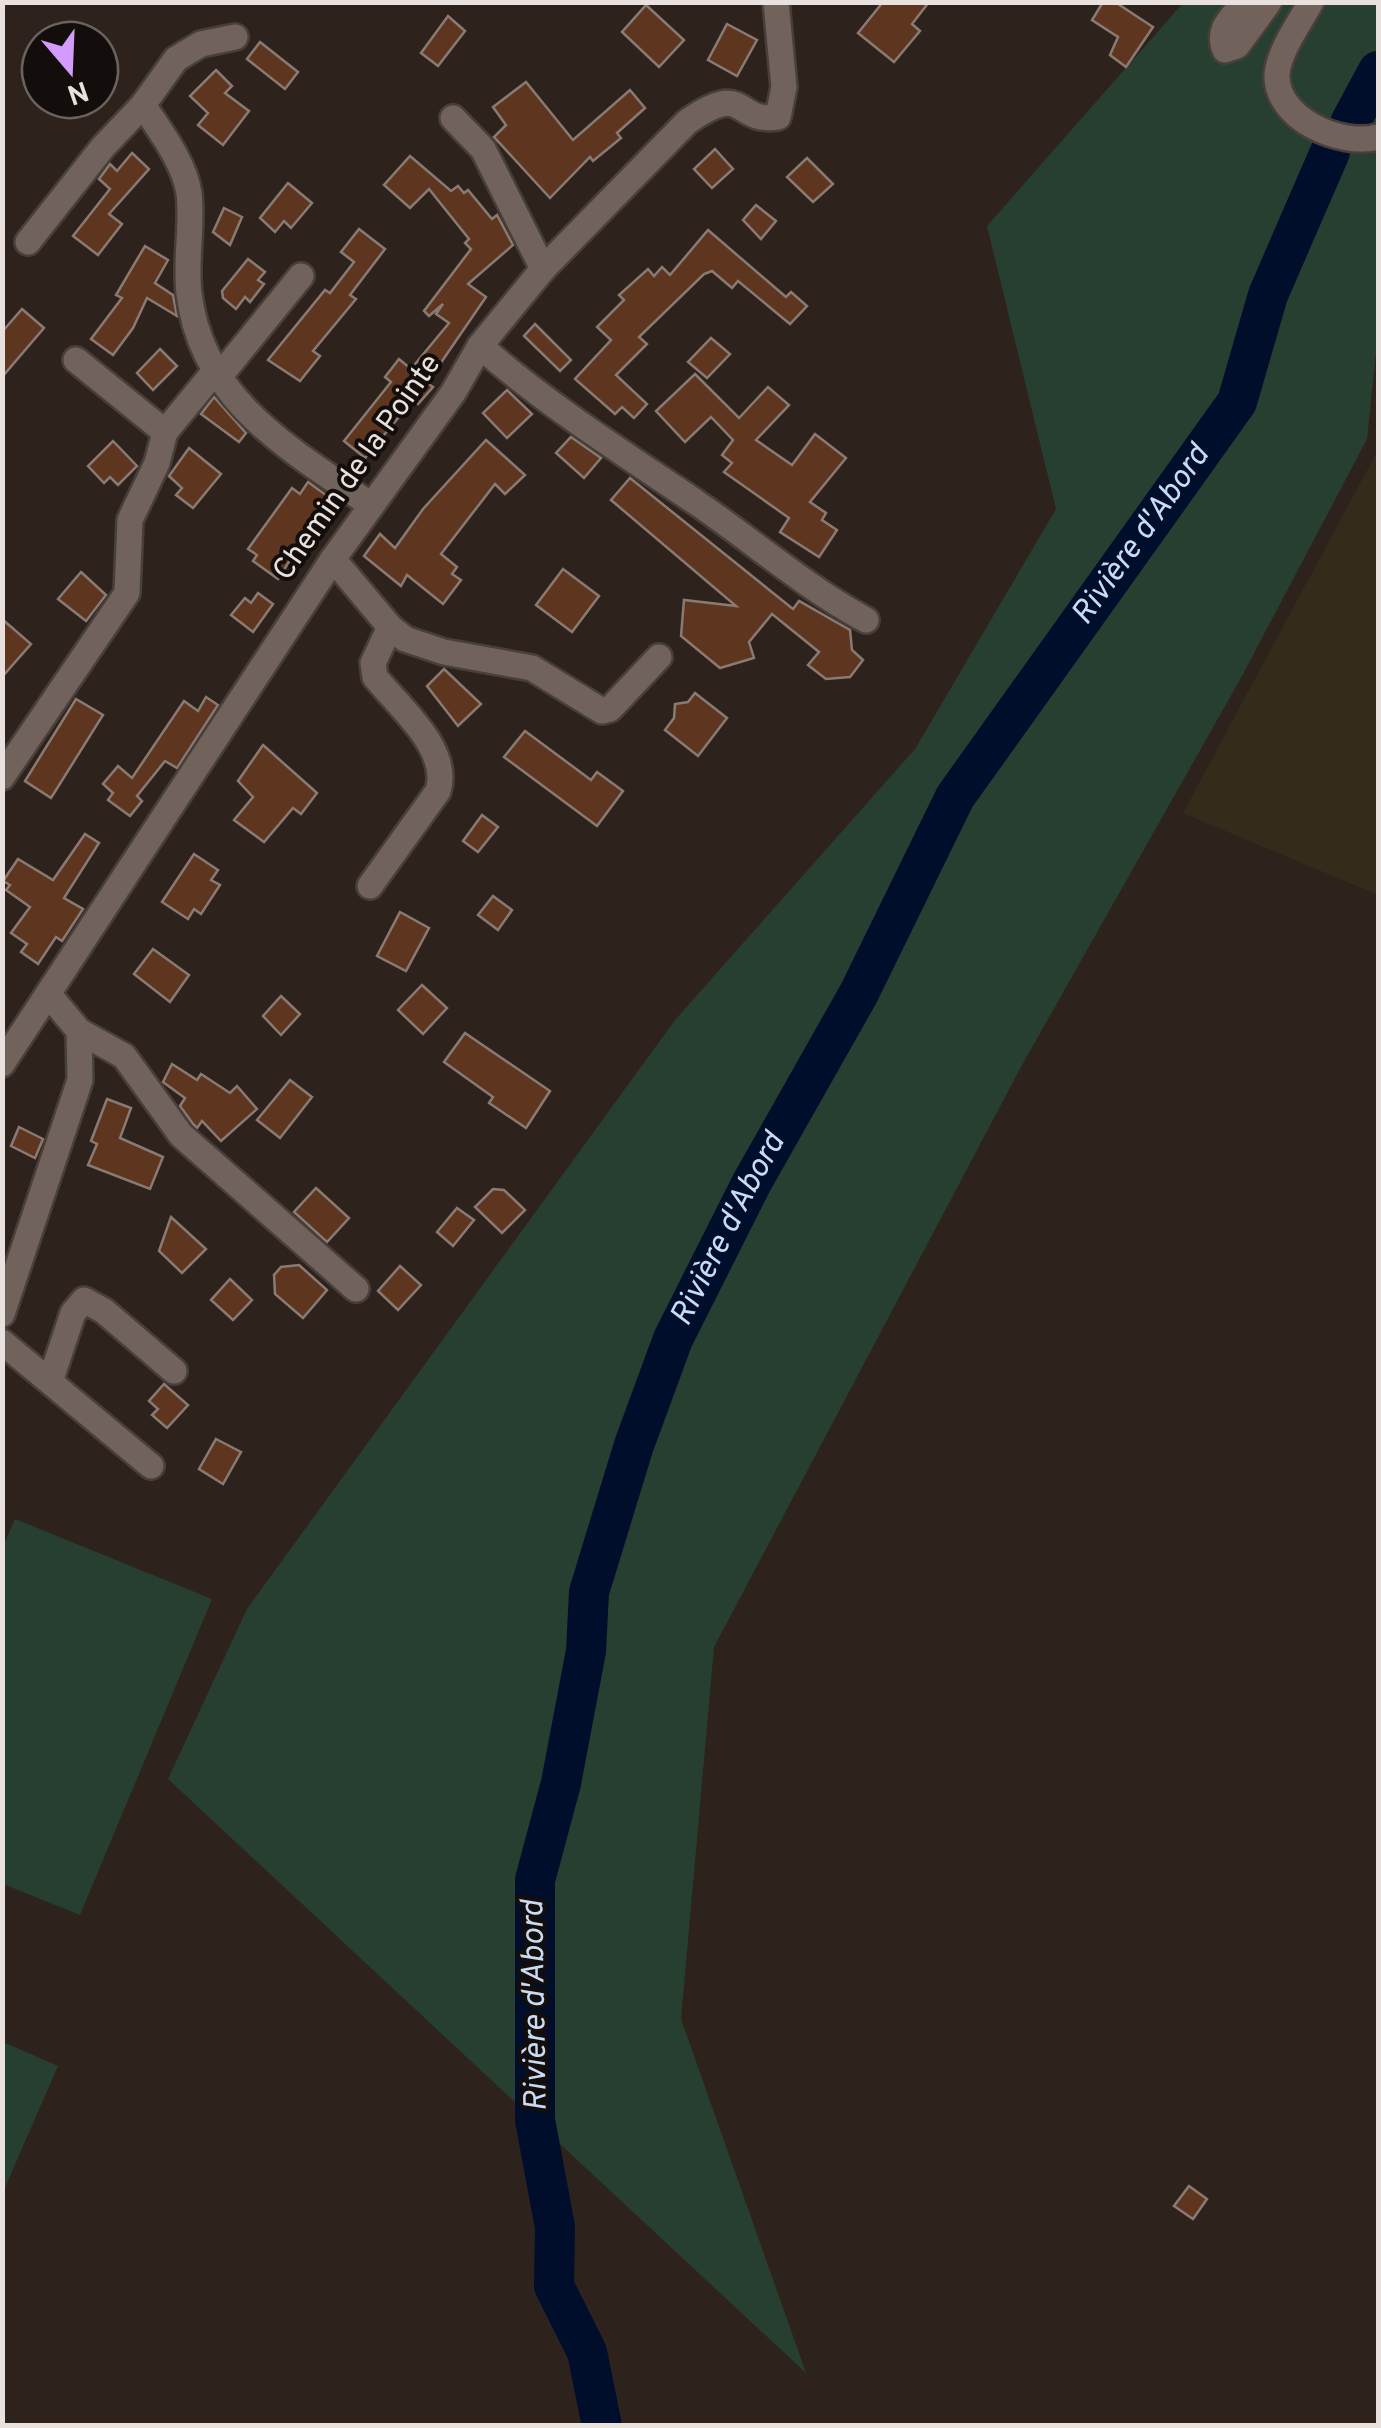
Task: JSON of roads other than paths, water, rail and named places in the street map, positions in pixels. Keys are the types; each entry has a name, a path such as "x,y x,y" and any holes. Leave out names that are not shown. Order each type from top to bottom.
{"street":[{"name":"Chemin de la Pointe","path":"2,1064 333,559 453,393 480,346 543,269 688,122 714,103 726,100 768,118 778,116 784,87 776,2"},
{"path":"1244,2 1223,28 1220,39 1224,50 1237,46 1269,2"},
{"path":"1311,2 1277,70 1279,92 1309,123 1342,138 1378,137"},
{"path":"28,242 103,147 143,105 176,59 201,44 234,37"},
{"path":"143,105 172,151 189,192 188,294 199,336 217,374 262,430 372,505"},
{"path":"453,118 483,148 543,269"},
{"path":"2,777 127,594 130,520 157,462 164,432 301,276"},
{"path":"480,346 565,415 625,452 828,600 866,620"},
{"path":"76,360 164,432"},
{"path":"333,559 390,627 405,638 444,652 532,668 602,711 610,709 659,656"},
{"path":"370,886 438,791 442,777 438,756 374,677 373,663 390,627"},
{"path":"50,996 79,1031 124,1056 180,1135 356,1289"},
{"path":"2,1314 80,1080 79,1031"},
{"path":"51,1379 74,1313 84,1300 104,1311 174,1371"},
{"path":"2,1342 151,1466"}],"waterway":[{"name":"Rivière d'Abord","path":"1350,123 1378,71"},
{"name":"Rivière d'Abord","path":"602,2426 587,2352 554,2286 555,2227 535,2120 535,1880 561,1783 586,1651 589,1592 634,1445 673,1339 751,1184 859,993 955,797 1237,402 1268,295 1330,152"}]}
